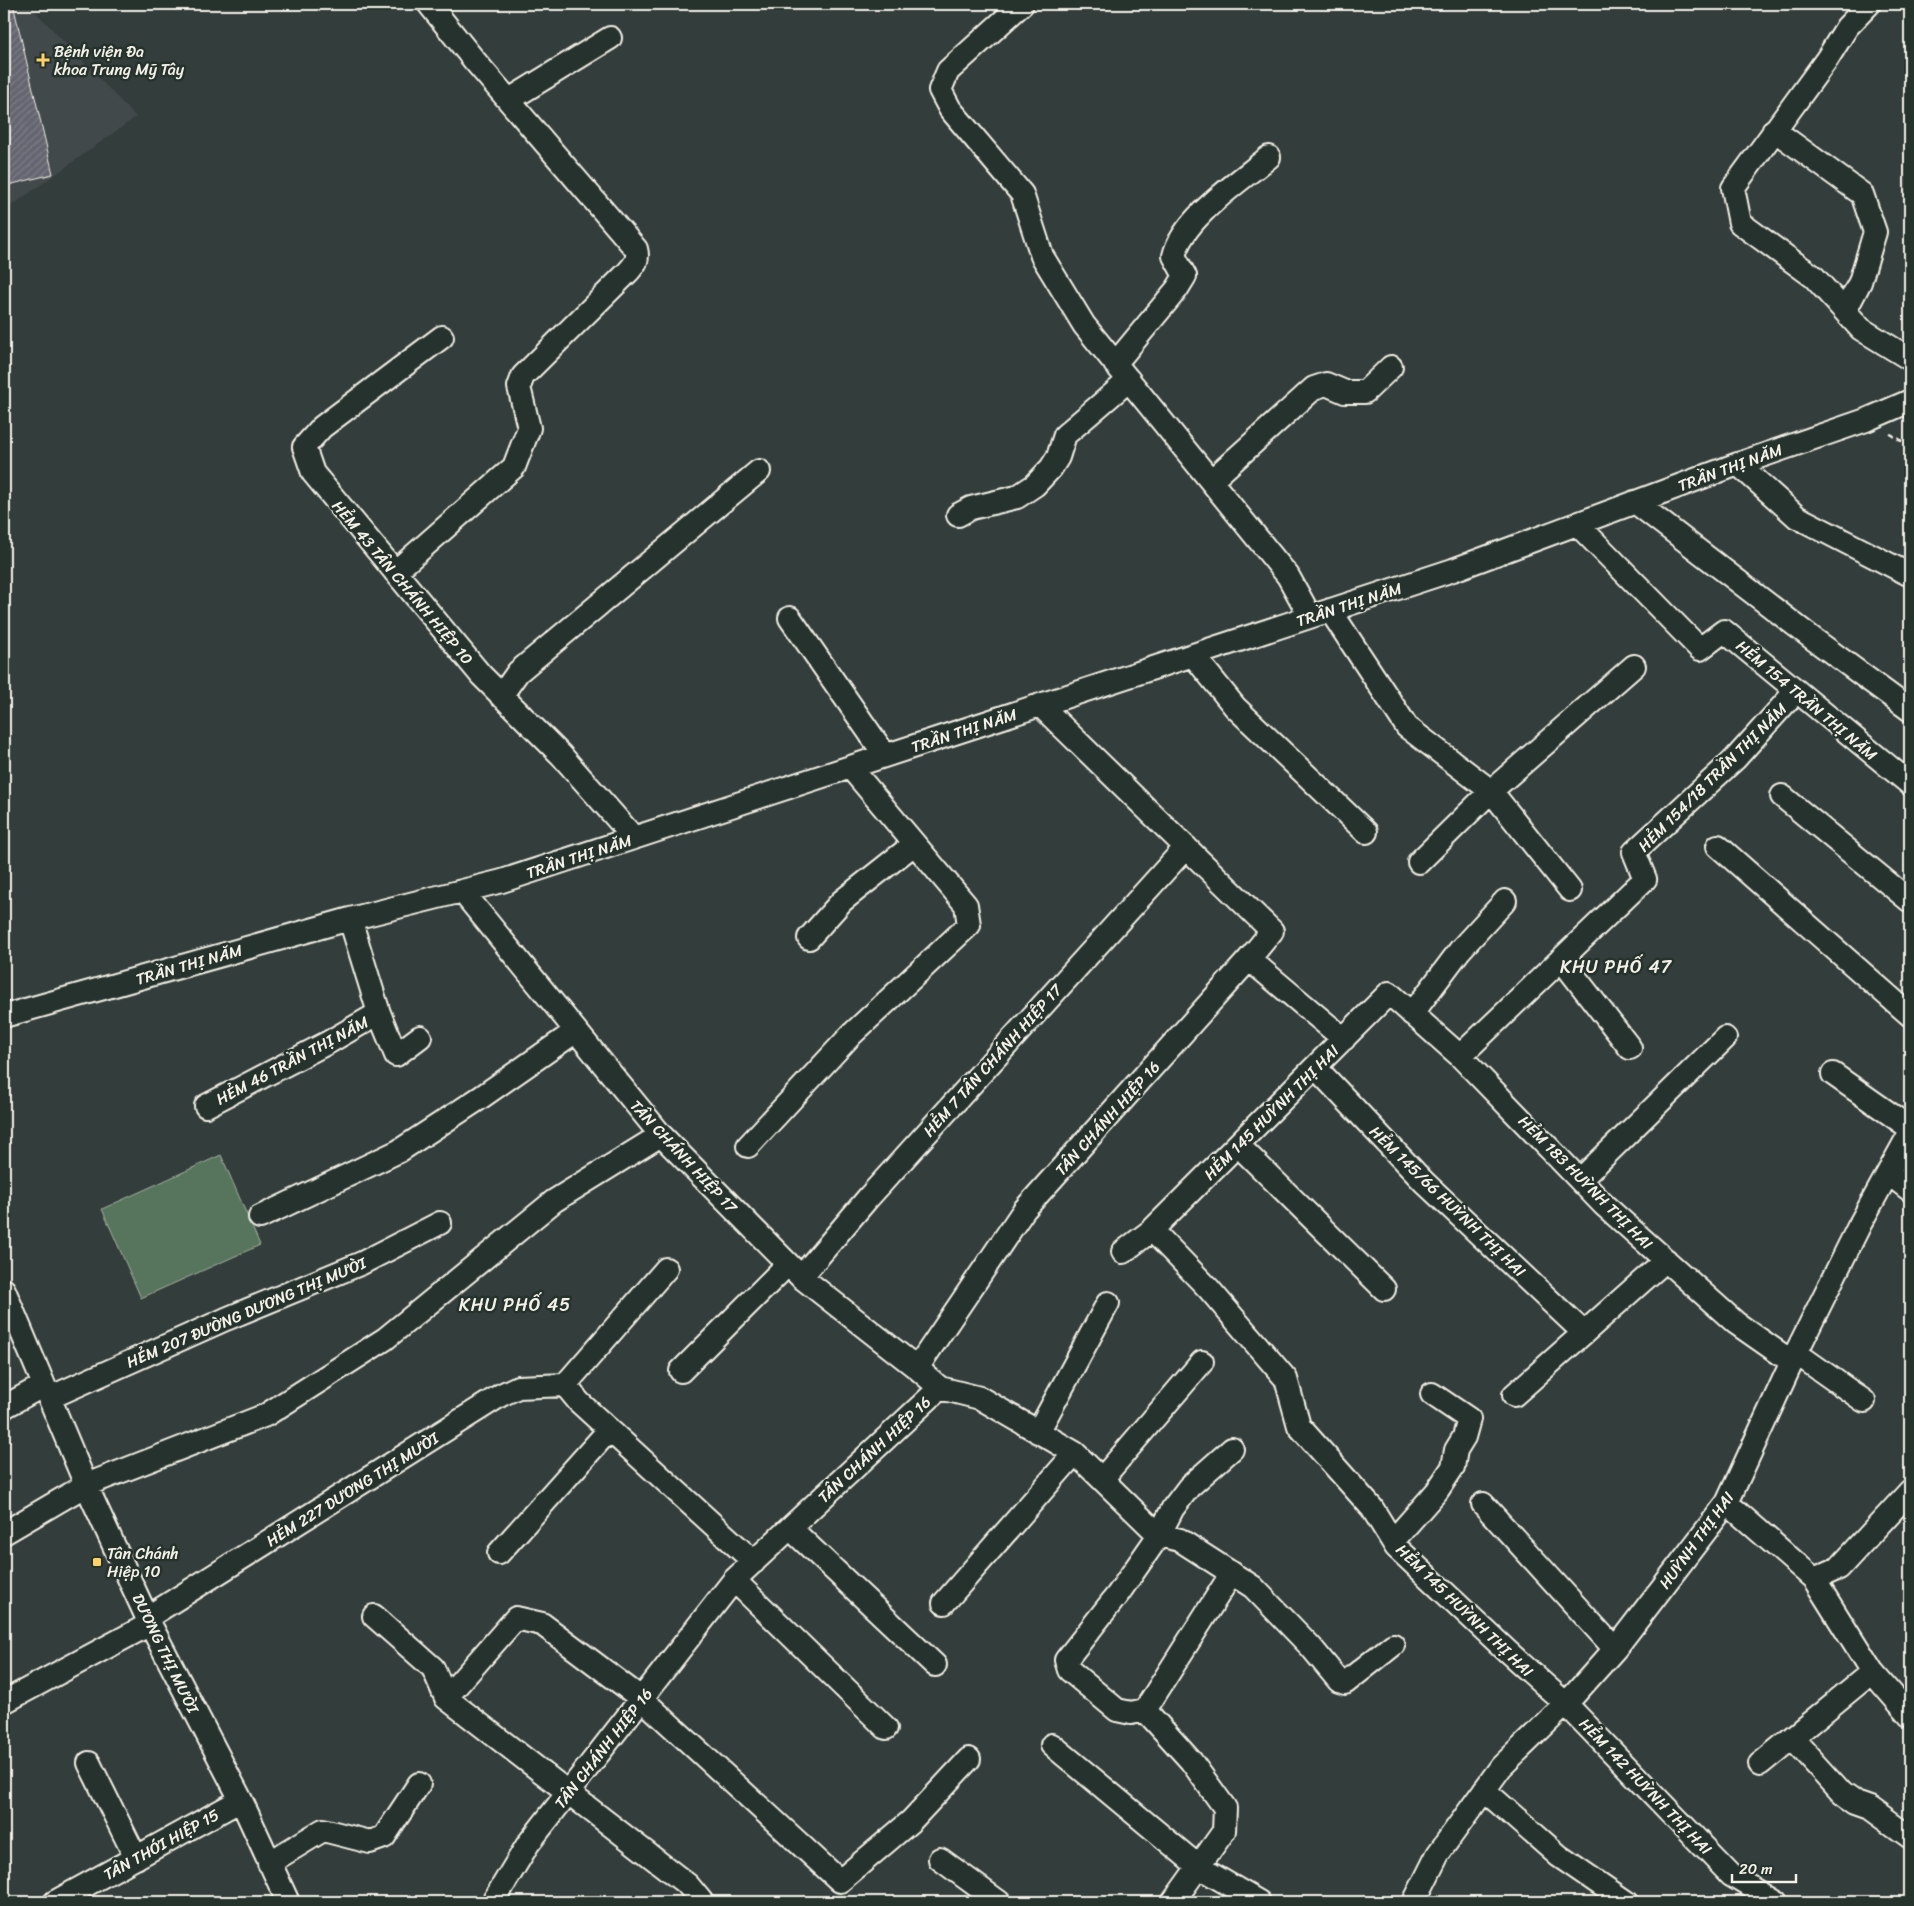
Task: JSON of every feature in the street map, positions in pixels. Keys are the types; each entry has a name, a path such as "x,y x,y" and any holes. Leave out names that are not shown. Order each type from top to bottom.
{"street":[{"path":"395,572 514,467 529,428 519,387 522,376 628,272 636,263 638,256 636,249 429,4"},
{"path":"1022,4 948,71 940,90 950,109 1022,194 1042,256 1084,325 1320,613 1407,727 1491,791 1570,890"},
{"path":"1869,4 1847,26 1827,59 1733,188 1740,223 1814,277 1861,329 1910,360"},
{"path":"509,100 610,38"},
{"path":"1774,130 1862,194 1875,232 1860,282 1845,311"},
{"path":"958,515 971,508 1017,497 1035,485 1051,468 1058,457 1065,435 1122,372 1185,276 1174,256 1177,244 1202,212 1269,158"},
{"name":"HẺM 43 TÂN CHÁNH HIỆP 10","path":"442,337 322,427 304,446 313,473 481,676 561,755 634,838"},
{"path":"1211,481 1314,388 1326,384 1345,392 1365,392 1392,367"},
{"name":"TRẦN THỊ NĂM","path":"4,1016 350,918 502,881 1453,570 1738,464 1866,420 1910,401"},
{"path":"1738,464 1797,516 1910,575"},
{"path":"501,696 518,672 759,471"},
{"path":"1635,502 1812,638 1910,710"},
{"name":"HẺM 154 TRẦN THỊ NĂM","path":"1577,524 1700,649 1724,631 1910,784"},
{"path":"790,618 885,755"},
{"path":"1193,655 1235,707 1366,832"},
{"path":"1419,862 1491,791 1634,666"},
{"name":"HẺM 154/18 TRẦN THỊ NĂM","path":"1460,1056 1645,879 1634,852 1735,759 1796,691"},
{"path":"1040,705 1186,847"},
{"path":"748,1146 851,1035 969,925 966,906 850,767"},
{"path":"1782,796 1910,901"},
{"path":"809,938 842,901 914,844"},
{"path":"1718,846 1910,1015"},
{"name":"TÂN CHÁNH HIỆP 16","path":"492,1902 528,1844 734,1580 940,1388 917,1368 1024,1210 1272,931 1186,847"},
{"name":"HẺM 7 TÂN CHÁNH HIỆP 17","path":"681,1372 794,1271 868,1198 1186,847"},
{"name":"TÂN CHÁNH HIỆP 17","path":"462,891 661,1136 794,1271 917,1368"},
{"path":"1412,1014 1460,950 1505,901"},
{"name":"HẺM 46 TRẦN THỊ NĂM","path":"350,918 378,1013 396,1055 420,1037"},
{"path":"1249,959 1344,1039"},
{"path":"1560,959 1630,1048"},
{"name":"HẺM 183 HUỲNH THỊ HAI","path":"1389,993 1460,1056 1604,1205 1736,1323 1864,1401"},
{"name":"HẺM 145 HUỲNH THỊ HAI","path":"1124,1252 1152,1230 1389,993"},
{"name":"HẺM 46 TRẦN THỊ NĂM","path":"206,1106 329,1042 378,1013"},
{"path":"260,1216 399,1151 480,1098 576,1031"},
{"path":"1580,1180 1725,1038"},
{"name":"HẺM 145/66 HUỲNH THỊ HAI","path":"1316,1068 1424,1182 1583,1332"},
{"path":"1833,1074 1910,1128"},
{"name":"HUỲNH THỊ HAI","path":"1414,1902 1438,1854 1501,1767 1566,1704 1615,1649 1727,1503 1794,1357 1860,1224 1910,1133"},
{"path":"4,1533 86,1485 266,1415 385,1339 554,1201 661,1136"},
{"path":"1238,1145 1384,1290"},
{"path":"1888,1173 1910,1190"},
{"name":"HẺM 207 ĐƯỜNG DƯƠNG THỊ MƯỜI","path":"4,1407 362,1263 440,1223"},
{"name":"HẺM 145 HUỲNH THỊ HAI","path":"1152,1230 1209,1289 1286,1379 1299,1426 1372,1508 1396,1547 1566,1704"},
{"path":"1514,1394 1666,1260"},
{"path":"666,1269 565,1385 579,1402 754,1562"},
{"name":"DƯƠNG THỊ MƯỜI","path":"6,1300 47,1391 86,1485 149,1621 240,1800 288,1902"},
{"path":"1038,1432 1108,1303"},
{"path":"1102,1479 1202,1362"},
{"name":"HẺM 227 DƯƠNG THỊ MƯỜI","path":"4,1702 149,1621 501,1395 518,1387 565,1385"},
{"path":"940,1388 980,1398 1075,1453 1159,1535 1180,1540 1253,1587 1311,1647 1338,1681 1345,1684 1392,1645"},
{"path":"1393,1541 1437,1491 1453,1467 1456,1450 1464,1436 1469,1419 1432,1394"},
{"path":"499,1554 609,1430"},
{"path":"1232,1449 1189,1487 1173,1508 1159,1535 1118,1594 1066,1660 1069,1670 1117,1710 1131,1714 1145,1710 1232,1573"},
{"path":"944,1603 1075,1453"},
{"path":"1814,1579 1839,1568 1910,1491"},
{"path":"1727,1503 1814,1579 1872,1672 1910,1716"},
{"path":"1483,1504 1615,1649"},
{"path":"790,1528 935,1665"},
{"path":"734,1580 886,1728"},
{"path":"374,1616 433,1668 446,1698 688,1885 702,1902"},
{"path":"446,1698 516,1618 542,1624 642,1699 840,1881 912,1821 969,1759"},
{"path":"1760,1764 1872,1672"},
{"name":"HẺM 142 HUỲNH THỊ HAI","path":"1566,1704 1731,1875 1776,1902"},
{"path":"1145,1710 1191,1761 1226,1808 1224,1832 1173,1902"},
{"path":"1792,1738 1842,1793 1856,1803 1870,1808 1910,1837"},
{"path":"1052,1745 1198,1867 1259,1902"},
{"path":"89,1763 136,1858"},
{"path":"269,1863 323,1830 370,1842 384,1837 419,1784"},
{"path":"1484,1790 1558,1856 1626,1902"},
{"name":"TÂN THỚI HIỆP 15","path":"56,1902 240,1800"},
{"path":"940,1859 1000,1902"}],"shaded area":[{"name":"Bệnh viện Đa khoa Trung Mỹ Tây","path":"4,4 28,4 136,117 4,211"}],"green space":[{"path":"221,1155 260,1245 141,1298 102,1209"}],"building":[{"path":"4,4 13,4 53,174 4,186"}],"place":[{"name":"Bệnh viện Đa khoa Trung Mỹ Tây","path":"43,60"},
{"name":"Tân Chánh Hiệp 10","path":"97,1562"}],"district":[{"name":"KHU PHỐ 47","path":"1616,967"},
{"name":"KHU PHỐ 45","path":"515,1305"}]}
